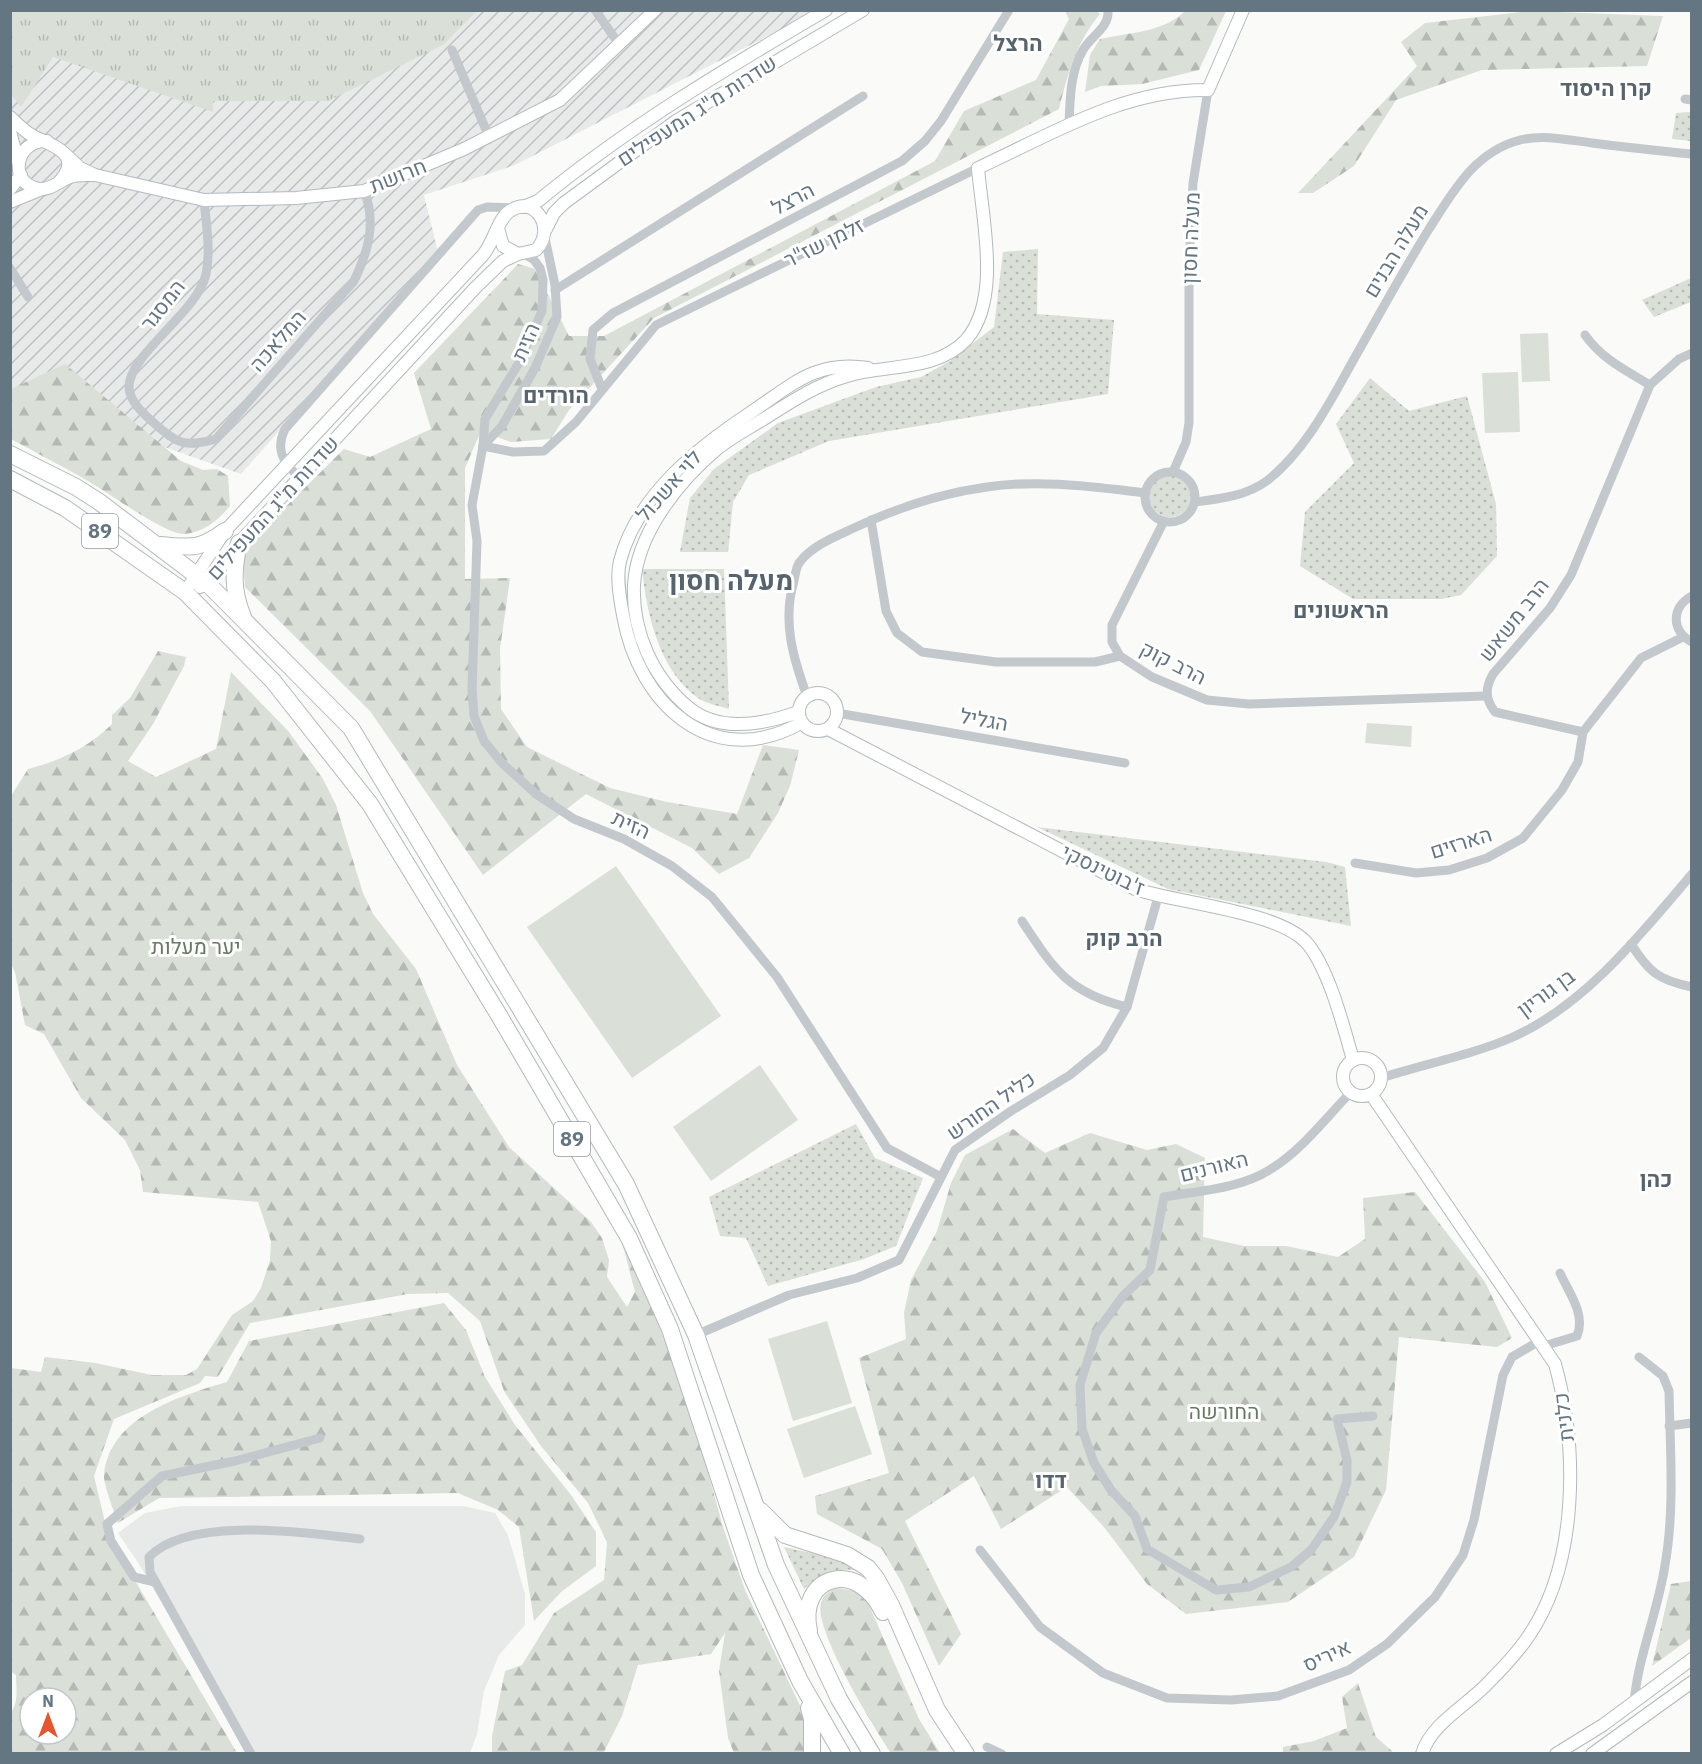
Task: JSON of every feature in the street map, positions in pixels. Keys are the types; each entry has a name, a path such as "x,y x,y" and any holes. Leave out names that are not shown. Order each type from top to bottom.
{"highway":[{"name":"89","path":"10,454 76,487 159,545 201,579 351,728 626,1184 696,1335 776,1565 839,1699 872,1754"},
{"name":"89","path":"10,479 65,508 185,592 273,681 370,804 629,1238 670,1329 751,1575 800,1681 842,1754"},
{"path":"159,545 194,547 206,545 225,531"},
{"path":"238,543 232,571 245,623"},
{"path":"752,1500 776,1528 786,1535 847,1555 868,1568 891,1605 937,1710 966,1754"},
{"path":"812,1644 808,1625 809,1612 812,1599 819,1587 836,1579 848,1579 868,1588 882,1610 927,1715 952,1754"},
{"path":"800,1681 812,1719 813,1754"}],"street":[{"path":"595,10 619,45"},
{"name":"חרושת","path":"64,153 80,168 95,175 204,200 296,198 364,191 489,137 560,100 655,10"},
{"name":"שדרות מ\"ג המעפילים","path":"520,207 538,201 666,105 826,10"},
{"name":"שדרות מ\"ג המעפילים","path":"545,234 554,213 564,204 676,120 863,10"},
{"name":"הרצל","path":"602,389 590,359 593,330 614,313 902,161 925,141 941,121 1008,10"},
{"path":"1069,125 1074,71 1082,51 1106,24 1108,10"},
{"name":"מעלה חסון","path":"1173,472 1186,441 1189,423 1189,266 1193,183 1208,90 1243,10"},
{"path":"452,50 489,137"},
{"name":"זלמן שז\"ר","path":"483,446 513,452 544,451 576,422 656,325 1069,125 1135,98 1166,92 1208,90"},
{"path":"555,290 862,96"},
{"path":"10,117 24,130 47,141 64,153 67,166 58,183 10,202"},
{"path":"10,131 20,171 30,186 45,189"},
{"name":"מעלה הבנים","path":"1195,502 1224,498 1248,491 1267,481 1283,466 1323,414 1408,263 1462,178 1478,161 1495,150 1522,140 1553,138 1692,154"},
{"path":"10,189 20,171 26,147 40,141 47,141"},
{"name":"לוי אשכול","path":"799,717 784,732 765,737 716,737 689,726 666,707 659,700 636,663 620,598 620,562 634,525 654,497 709,441 802,379 823,369 843,364 879,369 945,357 966,339 983,309 988,278 978,168"},
{"name":"חרושת","path":"58,183 70,177 95,175"},
{"name":"המלאכה","path":"150,419 172,439 190,446 216,439 354,281 366,256 371,229 371,207 364,191"},
{"name":"המסגר","path":"150,419 136,407 129,386 136,366 192,302 206,275 204,200"},
{"path":"299,477 286,465 279,445 285,429 469,219 487,207 520,207 538,214 545,234 536,250 521,254 503,246 498,228 508,211 520,207"},
{"name":"שדרות מ\"ג המעפילים","path":"201,579 225,531 483,255 494,239 498,228"},
{"name":"הזית","path":"483,446 502,426 536,368 557,317 555,290 545,234"},
{"name":"שדרות מ\"ג המעפילים","path":"185,592 238,543 495,268 503,261 521,254"},
{"name":"הזית","path":"521,254 534,260 540,268 543,280 542,311 520,361 485,419 483,446 472,505 477,541 472,689 474,716 484,741 502,763 536,794 573,819 624,840 672,866 712,897 777,977 887,1148 940,1177"},
{"path":"10,268 28,297"},
{"path":"1585,335 1595,349 1611,362 1650,384"},
{"name":"הרב משאש","path":"1583,732 1495,712 1486,696 1487,685 1492,674 1550,608 1571,575 1650,384 1679,359 1692,353"},
{"path":"1173,472 1181,474 1193,486 1195,502 1187,515 1180,520 1164,520 1152,513 1146,493 1148,486 1158,475 1173,472"},
{"path":"807,696 825,694 834,702 837,713 828,729 810,730 799,717 807,696 791,649 788,619 791,590 799,564 819,545 871,520 953,494 988,486 1084,486 1146,493"},
{"name":"הרב קוק","path":"871,520 886,611 897,633 922,651 996,662 1095,662 1120,656 1152,677 1207,700 1249,704 1486,696"},
{"path":"1120,656 1112,642 1112,625 1164,520"},
{"path":"1583,732 1604,702 1641,658 1687,639 1676,623 1676,615 1683,601 1692,596"},
{"name":"הגליל","path":"837,713 1125,763"},
{"name":"ז'בוטינסקי","path":"828,729 1135,889 1158,897 1272,921 1305,941 1327,982 1353,1060"},
{"name":"הארזים","path":"1355,863 1416,873 1449,870 1487,858 1523,838 1562,790 1578,762 1583,732"},
{"name":"בן גוריון","path":"1381,1077 1512,1037 1548,1018 1631,944 1692,874"},
{"name":"כליל החורש","path":"696,1335 789,1295 857,1278 899,1260 955,1150 1090,1060 1103,1048 1127,1007 1158,897"},
{"path":"1022,921 1054,970 1081,991 1127,1007"},
{"path":"1631,944 1646,967 1665,981 1692,987"},
{"path":"1366,1058 1377,1065 1381,1077 1378,1087 1371,1094 1361,1096 1351,1092 1344,1082 1343,1075 1353,1060 1366,1058"},
{"name":"האורנים","path":"1351,1092 1301,1146 1270,1170 1237,1184 1164,1197 1150,1270 1123,1296 1096,1333 1080,1385 1082,1429 1094,1463 1111,1490 1135,1516 1147,1549 1216,1590 1249,1587 1291,1567 1311,1550 1334,1517 1347,1482 1347,1460 1337,1419 1373,1416"},
{"name":"כלנית","path":"1371,1094 1555,1364 1563,1392 1568,1427 1568,1516 1556,1579 1528,1636 1488,1684 1438,1727 1423,1751"},
{"name":"איריס","path":"980,1550 1040,1627 1103,1673 1167,1698 1231,1700 1278,1696 1349,1670 1388,1644 1435,1597 1463,1555 1474,1520 1503,1375 1512,1357 1542,1343 1577,1336 1581,1325 1580,1316 1560,1273"},
{"path":"1634,1703 1637,1674 1654,1617 1671,1531 1669,1391 1663,1376 1639,1357"},
{"path":"1669,1426 1692,1423"},
{"path":"155,1582 134,1577 111,1541 107,1524 162,1476 235,1461 320,1438"},
{"path":"251,1754 155,1582 150,1572 149,1557 160,1546 184,1537 205,1533 271,1530 360,1539"},
{"path":"1556,1754 1634,1703 1692,1659"},
{"path":"1592,1754 1692,1682"},
{"path":"987,1747 1002,1754"}],"shaded area":[{"path":"10,11 817,11 515,165 424,195 438,252 241,474 11,393"},
{"path":"181,1506 463,1506 495,1513 508,1535 525,1594 525,1625 499,1655 484,1691 477,1734 470,1753 250,1753 137,1561 118,1533 145,1513"}],"green space":[{"path":"11,10 477,11 443,45 328,101 213,101 213,112 53,57 21,107 11,94"},
{"path":"1065,11 1097,11 1100,14 1079,47 1059,109 654,318 569,410 551,439 511,442 481,431 465,468 465,579 510,578 500,649 501,709 527,747 610,788 667,802 737,814 763,745 799,750 790,786 778,813 749,858 719,874 692,848 586,794 483,875 370,711 245,587 243,562 247,545 344,449 370,457 431,429 414,373 518,264 535,269 569,336 604,336 935,161 964,111 1036,80 1069,19"},
{"path":"1185,11 1226,11 1199,70 1142,84 1101,86 1085,92 1090,55 1100,39 1156,28 1177,18"},
{"path":"1530,11 1663,16 1647,66 1482,70 1396,100 1354,166 1313,193 1298,193 1417,66 1401,42 1425,23"},
{"path":"1691,112 1691,141 1672,139 1676,113"},
{"path":"1038,249 1037,314 1114,320 1108,394 829,441 749,475 733,502 728,552 680,552 690,498 714,469 778,423 876,387 921,377 950,361 994,327 1003,252"},
{"path":"1691,278 1691,302 1654,317 1642,300"},
{"path":"1548,333 1550,381 1522,382 1520,334"},
{"path":"65,364 181,461 203,470 217,469 228,476 230,506 204,528 184,534 175,532 164,528 88,481 11,439 11,389"},
{"path":"1518,372 1520,432 1485,433 1482,373"},
{"path":"1370,378 1409,411 1467,396 1496,504 1497,556 1461,595 1441,599 1353,599 1300,566 1305,512 1354,463 1336,424"},
{"path":"1170,475 1185,481 1191,496 1185,511 1170,517 1155,511 1149,496 1155,481"},
{"path":"642,569 724,569 729,709 698,698 685,686 664,657 647,605"},
{"name":"יער מעלות","path":"158,651 186,657 184,666 153,724 128,761 156,777 216,749 231,672 289,732 323,779 336,805 363,893 373,914 416,969 457,1065 509,1147 591,1222 602,1238 609,1260 607,1277 627,1307 635,1292 621,1238 684,1385 723,1527 745,1590 804,1714 805,1753 734,1753 728,1738 719,1671 725,1633 711,1654 638,1665 622,1716 604,1752 607,1753 492,1753 492,1736 505,1671 522,1665 554,1613 604,1580 607,1542 588,1503 541,1446 504,1391 480,1321 448,1293 408,1294 250,1323 218,1377 205,1376 200,1383 114,1419 94,1476 108,1535 237,1753 11,1753 11,1712 14,1708 17,1690 16,1675 10,1671 11,1368 41,1372 45,1357 95,1363 152,1375 186,1375 197,1369 232,1315 253,1301 261,1288 270,1260 271,1241 258,1202 143,1192 140,1170 125,1140 81,1098 44,1034 25,1025 15,972 11,964 11,796 28,769 63,757 94,740 112,724 112,715 130,698"},
{"path":"1367,723 1412,726 1411,747 1365,743"},
{"path":"1037,827 1326,862 1345,867 1351,926 1168,889"},
{"path":"616,866 721,1016 632,1078 527,927"},
{"path":"760,1065 798,1120 711,1181 673,1127"},
{"path":"856,1124 875,1158 923,1178 896,1246 864,1259 768,1286 746,1238 720,1236 709,1197"},
{"name":"החורשה","path":"1013,1129 1045,1153 1090,1133 1147,1150 1176,1144 1205,1158 1203,1237 1244,1246 1286,1246 1338,1257 1365,1239 1363,1198 1415,1192 1485,1282 1512,1338 1497,1347 1399,1337 1386,1490 1354,1557 1288,1602 1186,1614 1147,1584 1104,1527 1067,1487 1001,1529 974,1476 905,1521 961,1634 939,1666 902,1583 882,1549 817,1514 815,1496 889,1473 859,1358 906,1339 904,1313 911,1280 937,1231 951,1183 965,1155"},
{"path":"444,1303 466,1330 485,1377 515,1425 571,1495 596,1532 596,1566 561,1592 534,1621 519,1527 498,1510 458,1493 159,1498 118,1523 104,1474 109,1454 120,1437 150,1411 189,1394 227,1382 249,1341"},
{"path":"827,1321 852,1403 793,1421 768,1339"},
{"path":"855,1406 872,1454 804,1478 787,1429"},
{"path":"784,1547 840,1559 860,1571 830,1572 804,1589"},
{"path":"1691,1581 1691,1638 1652,1666 1671,1584"},
{"path":"837,1588 855,1591 868,1603 919,1719 940,1753 891,1753 883,1741 847,1679 826,1634 821,1616 821,1603 827,1593"},
{"path":"1358,1683 1376,1737 1392,1753 1283,1753 1283,1747 1314,1741 1347,1728 1342,1697"}],"district":[{"name":"הרצל","path":"1018,43"},
{"name":"קרן היסוד","path":"1606,88"},
{"name":"הורדים","path":"556,395"},
{"name":"מעלה חסון","path":"731,581"},
{"name":"הראשונים","path":"1341,610"},
{"name":"הרב קוק","path":"1124,938"},
{"name":"כהן","path":"1656,1179"},
{"name":"דדו","path":"1051,1480"}]}
